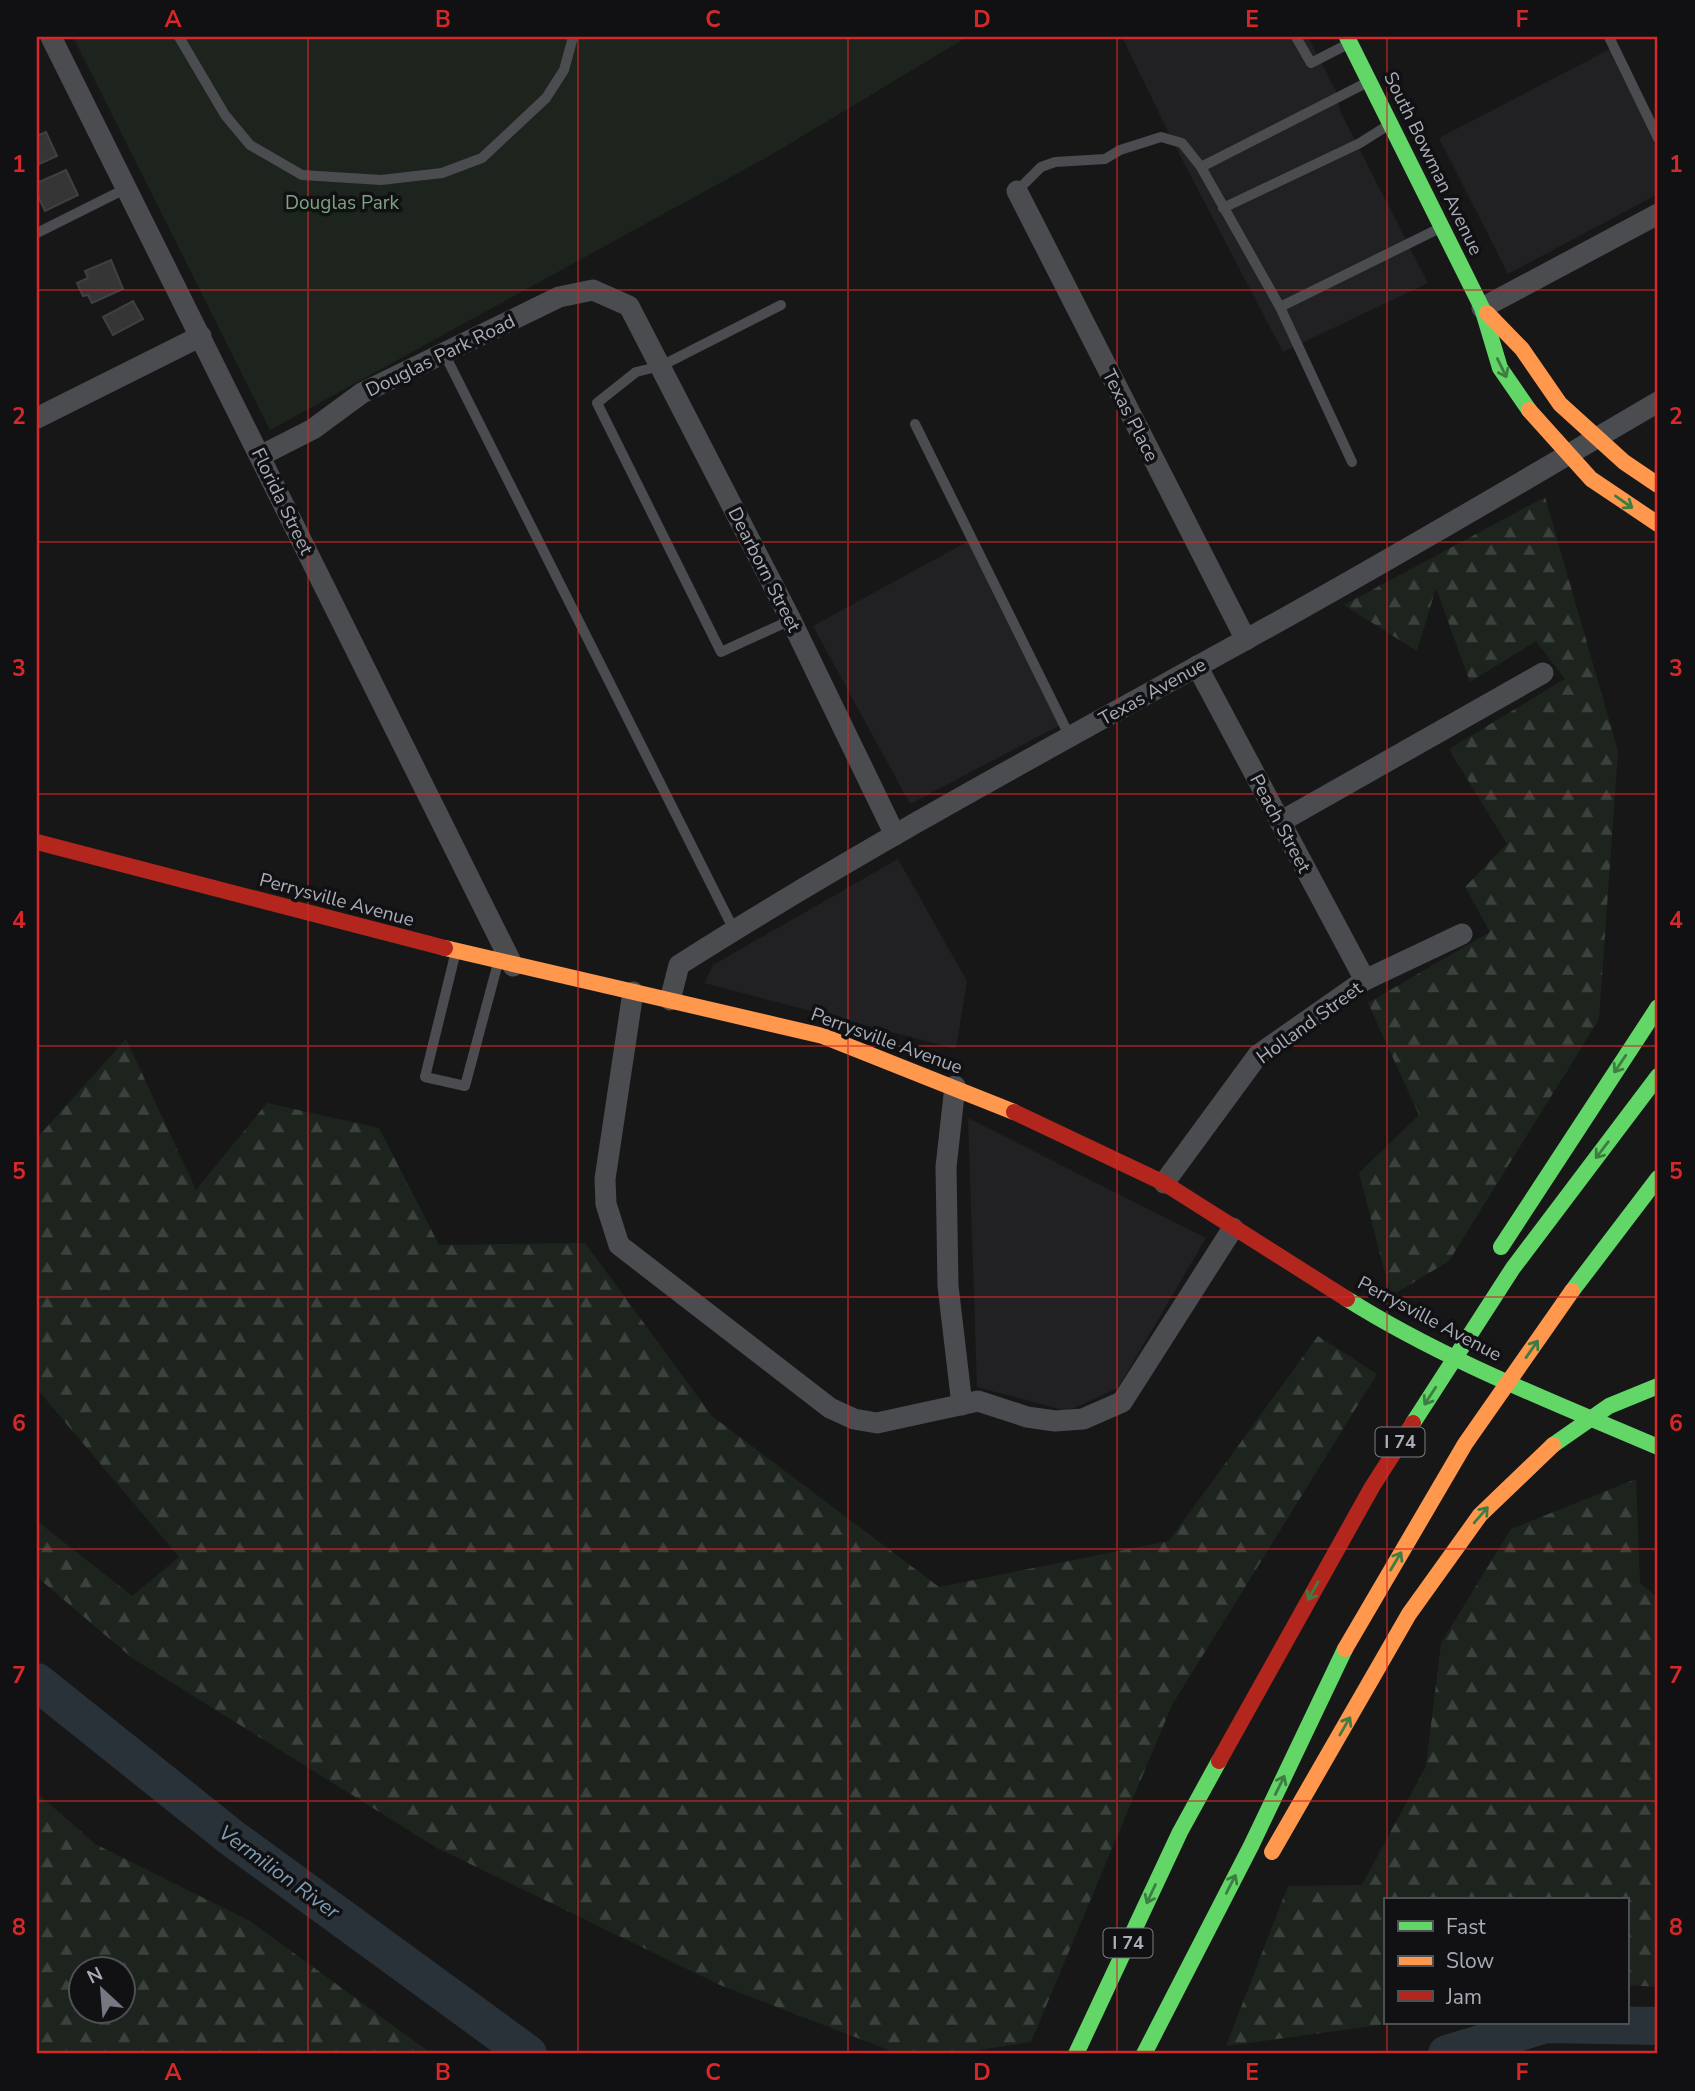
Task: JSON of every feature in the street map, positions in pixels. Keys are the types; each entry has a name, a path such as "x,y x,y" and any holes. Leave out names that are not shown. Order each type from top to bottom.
{"main road":[{"name":"South Bowman Avenue","path":"1349,40 1482,308 1500,368 1536,420 1591,479 1658,524"},
{"name":"South Bowman Avenue","path":"1482,308 1522,349 1560,404 1624,462 1658,485"},
{"name":"Perrysville Avenue","path":"37,842 505,964 823,1036 954,1086 1164,1184 1384,1322 1529,1392 1658,1447"},
{"path":"1490,1264 1658,1007"},
{"name":"I 74","path":"1076,2054 1180,1832 1372,1487 1513,1268 1658,1076"},
{"path":"1144,2054 1251,1846 1348,1643 1465,1444 1591,1264 1658,1178"},
{"path":"1429,1357 1444,1334"},
{"path":"1270,1855 1409,1614 1480,1515 1545,1451 1609,1406 1658,1386"},
{"path":"1180,1832 1206,1753 1218,1729"},
{"path":"1144,2054 1245,1895"}],"street":[{"path":"37,42 49,37"},
{"name":"Florida Street","path":"49,37 201,336 505,964"},
{"name":"Texas Place","path":"1017,191 1246,640"},
{"path":"1482,308 1658,214"},
{"name":"Douglas Park Road","path":"260,456 313,429 362,393 443,351 559,297 593,290 629,306"},
{"name":"Dearborn Street","path":"629,306 791,620 895,835"},
{"path":"37,418 201,336"},
{"name":"Texas Avenue","path":"670,1000 679,965 734,930 895,835 1246,640 1658,402"},
{"name":"Peach Street","path":"1197,666 1365,980"},
{"path":"1280,822 1543,673"},
{"name":"Holland Street","path":"1164,1184 1258,1055 1365,980 1462,934"},
{"path":"633,992 605,1179 606,1204 619,1245 830,1408 842,1413 877,1423 978,1401 1055,1422 1083,1419 1122,1402 1233,1228"},
{"path":"954,1086 946,1167 948,1286 962,1405"}],"lane":[{"path":"179,37 225,115 250,145 302,174 380,180 442,173 482,158 546,98 564,70 573,37"},
{"path":"1296,37 1311,63 1349,40"},
{"path":"1609,37 1658,138"},
{"path":"1201,167 1370,81"},
{"path":"1223,208 1357,144 1392,123"},
{"path":"1017,191 1041,167 1055,162 1105,159 1161,137 1182,143 1201,167 1280,307 1352,462"},
{"path":"37,233 125,189"},
{"path":"1280,307 1443,226"},
{"path":"781,305 661,366 636,372 597,403 721,652 791,620"},
{"path":"443,351 734,930"},
{"path":"915,424 1070,737"},
{"path":"456,951 425,1077 465,1086 505,964"}],"shaded area":[{"path":"1122,37 1308,37 1336,91 1340,111 1428,283 1283,352 1172,140"},
{"path":"1614,47 1658,138 1658,194 1508,274 1439,138"},
{"path":"972,539 1064,723 910,804 813,626"},
{"path":"898,859 967,981 956,1049 704,983 713,965"},
{"path":"968,1118 1206,1238 1118,1388 1067,1411 977,1387"}],"green space":[{"name":"Douglas Park","path":"73,37 967,37 771,155 270,430"},
{"path":"1545,497 1618,751 1599,1019 1449,1261 1391,1296 1359,1173 1419,1115 1368,1003 1490,932 1465,887 1507,844 1449,749 1565,679 1536,641 1470,682 1436,588 1417,651 1344,605"},
{"path":"126,1039 196,1190 267,1103 379,1128 439,1245 585,1243 712,1416 939,1587 1169,1541 1318,1336 1377,1374 1172,1705 1031,2042 951,2054 899,2054 720,1985 437,1848 131,1657 37,1577 37,1521 132,1596 179,1557 37,1389 37,1138"},
{"path":"1636,1479 1640,1583 1658,1598 1658,1987 1628,1985 1628,1898 1384,1898 1384,2024 1388,2024 1226,2046 1288,1886 1362,1885 1426,1766 1441,1643 1511,1529"},
{"path":"37,1793 95,1844 250,1921 432,2054 37,2054"}],"building":[{"path":"46,132 57,156 37,165 37,136"},
{"path":"66,170 78,195 45,211 37,194 37,183"},
{"path":"111,260 123,289 92,303 88,295 83,296 77,283 88,278 85,271"},
{"path":"133,301 143,319 113,335 103,317"}],"waterway":[{"name":"Vermilion River","path":"37,1682 232,1838 528,2054"},
{"name":"Vermilion River","path":"1447,2054 1546,2024 1658,2026"}],"traffic: fast":[{"path":"1347,37 1482,308 1500,368 1529,410"},
{"path":"1501,1247 1658,1007"},
{"path":"1413,1423 1513,1268 1658,1076"},
{"path":"1572,1291 1658,1178"},
{"path":"1347,1299 1460,1361 1658,1447"},
{"path":"1553,1445 1609,1406 1658,1386"},
{"path":"1144,2054 1251,1846 1345,1649"},
{"path":"1076,2054 1180,1832 1219,1761"}],"traffic: slow":[{"path":"1487,313 1522,349 1560,404 1624,462 1658,485"},
{"path":"1529,410 1591,479 1658,524"},
{"path":"445,948 823,1036 1014,1112"},
{"path":"1345,1649 1465,1444 1572,1291"},
{"path":"1272,1852 1409,1614 1480,1515 1553,1445"}],"traffic: jam":[{"path":"37,842 445,948"},
{"path":"1014,1112 1164,1183 1347,1299"},
{"path":"1219,1761 1372,1487 1413,1423"}]}
